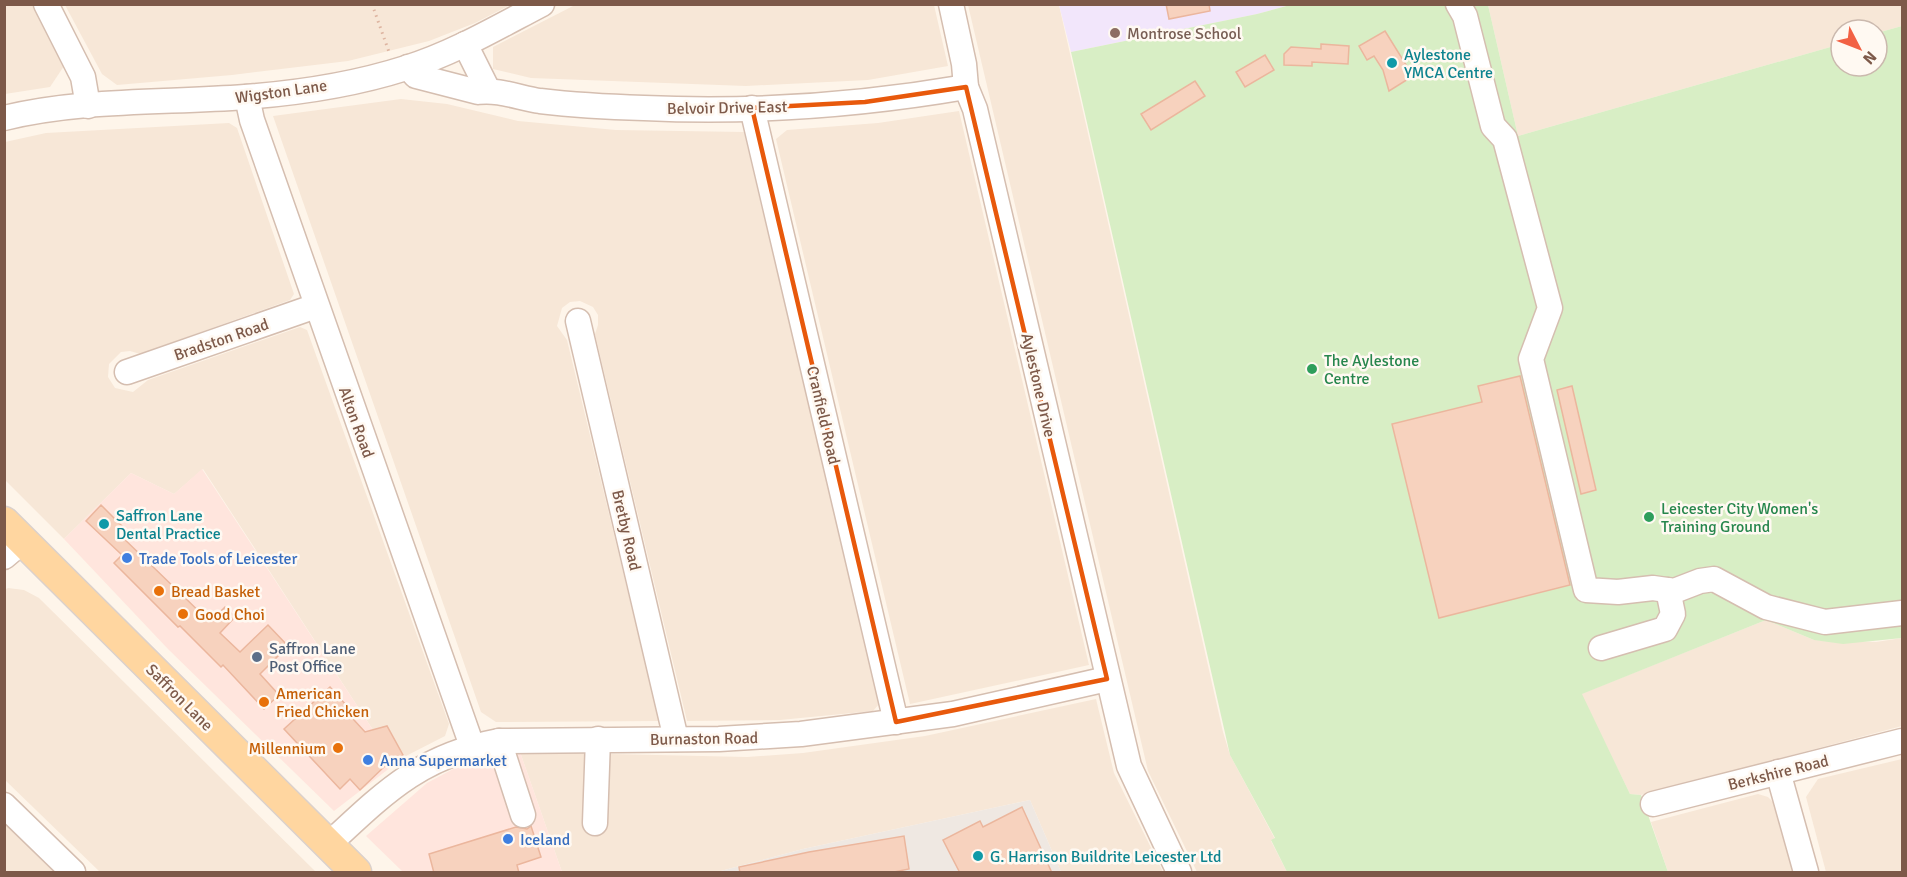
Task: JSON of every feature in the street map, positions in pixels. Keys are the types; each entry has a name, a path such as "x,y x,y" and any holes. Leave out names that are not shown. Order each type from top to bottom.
{"main road":[{"name":"Saffron Lane","path":"11,540 356,873"}],"street":[{"path":"46,4 83,77 88,106"},
{"name":"Wigston Lane","path":"4,118 88,106 247,97 362,79 402,69 465,44 542,4"},
{"name":"Aylestone Drive","path":"951,4 964,64 966,87 975,109 1129,766 1179,873"},
{"path":"1458,4 1465,16 1493,126 1505,139 1550,308 1531,359 1586,590 1618,592 1653,588 1674,591 1700,581 1714,579 1766,607 1825,622 1902,613"},
{"path":"465,44 488,90"},
{"name":"Belvoir Drive East","path":"402,69 416,76 478,92 488,90 541,101 646,108 752,108 865,102 966,87"},
{"name":"Alton Road","path":"247,97 252,120 316,306 472,746"},
{"name":"Cranfield Road","path":"752,108 896,722"},
{"name":"Bradston Road","path":"127,372 316,306"},
{"name":"Bretby Road","path":"578,321 676,739"},
{"path":"1601,648 1665,628 1673,614 1668,590"},
{"name":"Burnaston Road","path":"328,844 401,780 423,765 472,746 499,741 719,739 789,735 976,710 1107,679"},
{"path":"595,823 598,739"},
{"path":"499,741 523,815"},
{"name":"Berkshire Road","path":"1653,804 1902,741"},
{"path":"1778,772 1806,873"},
{"path":"4,805 73,873"}],"path":[{"path":"372,4 402,69"}],"highlighted area":[{"path":"966,87 1107,679 896,722 752,108 865,102"}],"shaded area":[{"path":"5,5 32,5 64,66 50,87 5,94"},
{"path":"65,5 510,5 475,23 429,41 348,61 232,75 117,85 102,74"},
{"path":"575,5 934,5 948,66 868,80 746,86 531,78 493,69 493,47"},
{"path":"968,5 1059,5 1223,732 1230,755 1275,839 1271,841 1287,872 1197,872 1148,771"},
{"name":"Montrose School","path":"1059,5 1290,5 1257,14 1071,52"},
{"path":"1488,5 1902,5 1902,26 1889,30 1889,18 1829,18 1829,47 1518,136"},
{"path":"401,99 447,104 518,121 616,130 744,132 879,704 873,711 780,720 687,721 595,334 598,315 593,307 580,301 570,302 562,308 557,326 567,340 659,721 496,722 481,712 273,116"},
{"path":"959,111 1089,665 910,704 776,139 787,130 878,123"},
{"path":"229,123 237,128 294,294 290,300 140,354 130,351 121,352 109,364 108,377 115,388 133,392 148,380 300,327 307,330 449,724 445,736 404,757 387,726 373,730 203,469 174,494 131,473 64,539 5,480 5,142 46,133"},
{"path":"202,469 373,730 387,726 404,757 334,811 168,649 64,539 131,473 174,494"},
{"path":"8,588 24,590 39,598 316,872 100,872 5,780 4,590"},
{"path":"1766,620 1814,640 1876,642 1902,638 1902,726 1641,795 1630,794 1581,694"},
{"path":"1096,699 1114,773 1163,872 1061,872 1030,800 803,849 717,872 562,872 520,752 747,757 803,753 925,736"},
{"path":"520,752 562,872 403,872 366,836 427,783 457,767 484,758"},
{"path":"1902,759 1902,872 1826,872 1806,797 1818,779"},
{"path":"1758,794 1768,797 1775,804 1793,872 1668,872 1651,822"},
{"path":"1030,800 1061,872 717,872 803,849"},
{"path":"5,822 56,872 5,872"}],"green space":[{"name":"Leicester City Women's Training Ground","path":"1290,5 1488,5 1518,136 1829,47 1829,78 1889,78 1889,30 1902,26 1902,638 1843,644 1814,640 1766,620 1582,694 1630,794 1641,795 1668,872 1287,872 1271,840 1275,838 1230,755 1071,52 1257,14"}],"building":[{"path":"1166,4 1209,4 1210,11 1169,19"},
{"name":"Aylestone YMCA Centre","path":"1385,31 1413,76 1389,91 1383,70 1374,56 1367,60 1359,46"},
{"path":"1321,44 1349,46 1348,64 1312,62 1312,66 1284,65 1284,54 1291,47 1321,49"},
{"path":"1265,55 1274,70 1245,87 1236,72"},
{"path":"1195,81 1205,96 1151,130 1141,114"},
{"path":"1520,376 1570,585 1439,618 1392,424 1482,402 1478,386"},
{"path":"1572,386 1596,490 1581,494 1557,390"},
{"path":"101,505 123,527 118,533 210,622 225,607 235,617 220,633 240,652 268,625 288,646 260,674 279,695 264,709 223,665 221,667 180,626 178,627 114,563 122,555 86,521"},
{"path":"330,687 346,705 343,708 365,732 387,726 403,755 386,765 360,790 350,779 340,789 284,729"},
{"name":"G. Harrison Buildrite Leicester Ltd","path":"1022,807 1052,873 960,873 943,840 980,821 983,827"},
{"name":"Iceland","path":"531,826 541,857 517,865 519,873 434,873 429,854 516,827 527,829"},
{"path":"904,836 909,869 889,873 740,873 739,867 809,852"}],"place":[{"name":"Montrose School","path":"1115,33"},
{"name":"Aylestone YMCA Centre","path":"1392,63"},
{"name":"The Aylestone Centre","path":"1312,369"},
{"name":"Leicester City Women's Training Ground","path":"1649,517"},
{"name":"Saffron Lane Dental Practice","path":"104,524"},
{"name":"Trade Tools of Leicester","path":"127,558"},
{"name":"Bread Basket","path":"159,591"},
{"name":"Good Choi","path":"183,614"},
{"name":"Saffron Lane Post Office","path":"257,657"},
{"name":"American Fried Chicken","path":"264,702"},
{"name":"Millennium","path":"338,748"},
{"name":"Anna Supermarket","path":"368,760"},
{"name":"Iceland","path":"508,839"},
{"name":"G. Harrison Buildrite Leicester Ltd","path":"978,856"}]}
